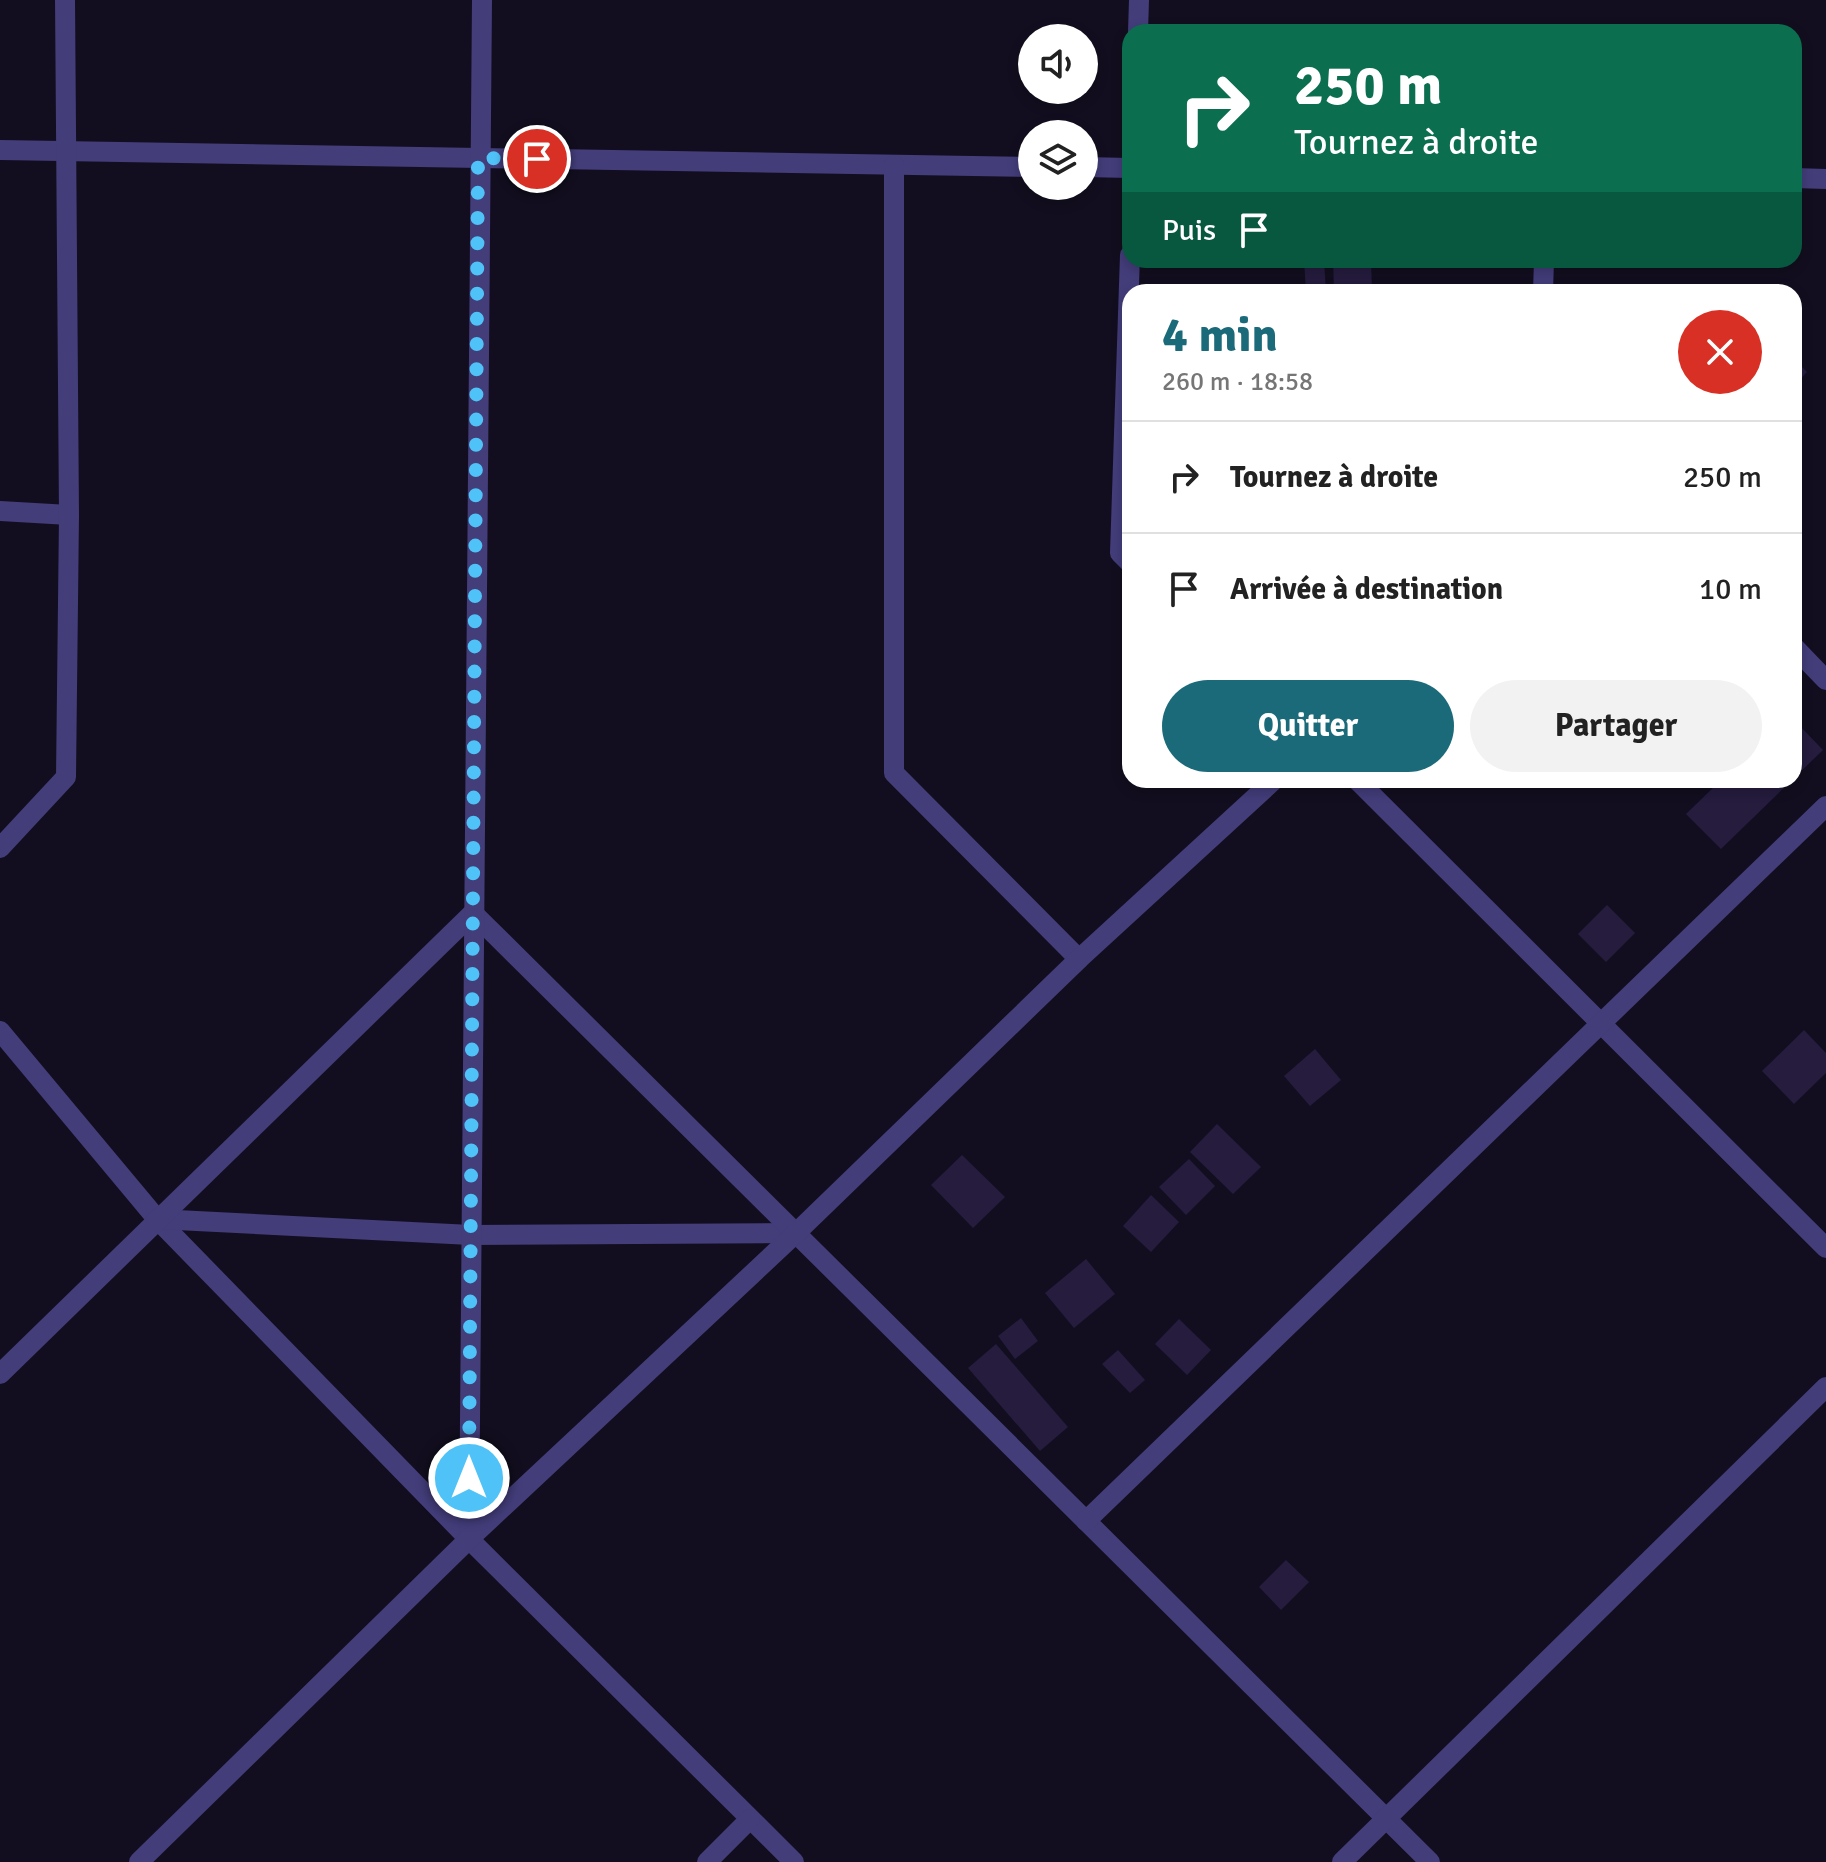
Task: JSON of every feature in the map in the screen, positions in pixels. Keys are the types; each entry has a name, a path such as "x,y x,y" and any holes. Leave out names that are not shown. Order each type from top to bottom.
{"street":[{"path":"0,848 66,777 69,515 65,0"},
{"path":"469,1539 478,158 482,0"},
{"path":"1138,24 1139,0"},
{"path":"0,150 1018,167"},
{"path":"894,165 894,773 1079,959"},
{"path":"1098,167 1122,168"},
{"path":"1802,178 1826,179"},
{"path":"1122,493 1122,555"},
{"path":"0,511 69,515"},
{"path":"1802,655 1826,680"},
{"path":"139,1862 469,1539 796,1233 1079,959 1265,788"},
{"path":"1365,788 1826,1248"},
{"path":"1086,1521 1826,806"},
{"path":"0,1374 473,913"},
{"path":"473,913 1430,1862"},
{"path":"0,1031 157,1219 469,1539 794,1862"},
{"path":"157,1219 471,1235 796,1233"},
{"path":"1342,1862 1826,1387"},
{"path":"707,1862 750,1819"}],"building":[{"path":"1304,268 1324,268 1326,284 1306,284"},
{"path":"1333,268 1371,268 1372,284 1334,284"},
{"path":"1802,728 1823,750 1802,770"},
{"path":"1713,788 1784,788 1721,849 1686,814"},
{"path":"1607,905 1635,933 1606,962 1578,934"},
{"path":"1804,1030 1826,1053 1826,1073 1794,1104 1762,1071"},
{"path":"1315,1049 1341,1080 1310,1106 1284,1076"},
{"path":"1217,1124 1261,1167 1233,1194 1190,1152"},
{"path":"962,1155 1005,1197 973,1228 931,1185"},
{"path":"1189,1159 1215,1186 1186,1215 1159,1187"},
{"path":"1151,1195 1179,1222 1151,1252 1123,1226"},
{"path":"1086,1259 1115,1294 1074,1328 1045,1293"},
{"path":"1021,1318 1038,1341 1015,1359 998,1336"},
{"path":"1179,1319 1211,1350 1187,1375 1155,1344"},
{"path":"996,1344 1068,1427 1040,1451 968,1368"},
{"path":"1118,1350 1145,1380 1130,1393 1102,1364"},
{"path":"1286,1560 1309,1582 1281,1610 1259,1587"}],"route":[{"path":"469,1478 478,158 537,159"}]}
